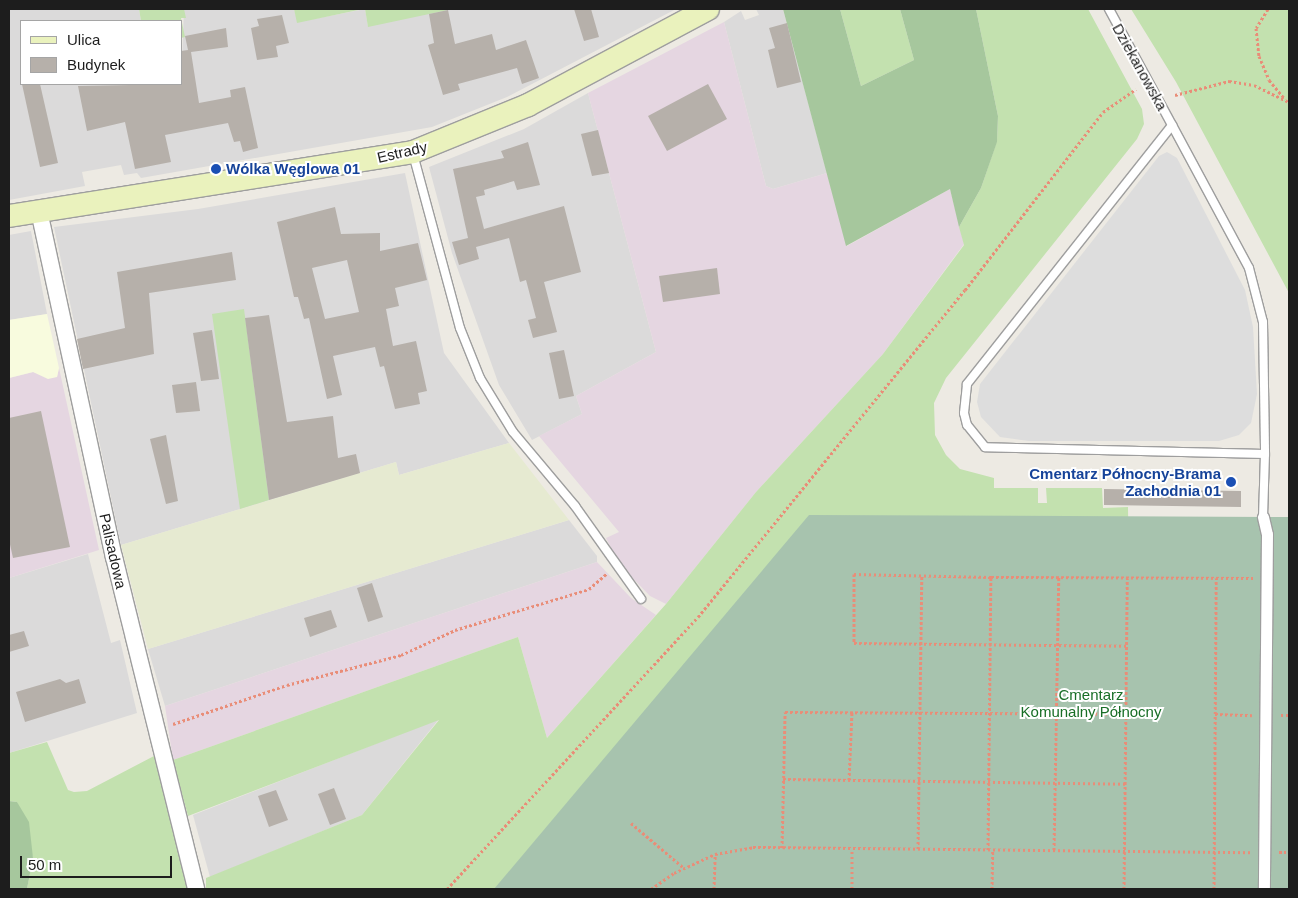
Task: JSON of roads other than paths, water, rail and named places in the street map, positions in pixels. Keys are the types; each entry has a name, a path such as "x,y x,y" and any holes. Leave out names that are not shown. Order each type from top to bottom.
{"main road":[{"name":"Estrady","path":"9,216 413,152 462,135 528,105 708,9"}],"street":[{"name":"Palisadowa","path":"39,212 107,529 196,889"},
{"path":"1263,517 1267,534 1264,889"}],"lane":[{"name":"Dziekanowska","path":"1109,9 1254,282 1265,355 1263,517"},
{"path":"1172,125 974,373 964,398 967,425 985,447 1002,450 1265,454"},
{"path":"413,152 460,328 480,378 513,432 575,506 613,563 641,599"}],"place":[{"name":"Wólka Węglowa 01","path":"216,169"},
{"name":"Cmentarz Północny-Brama Zachodnia 01","path":"1231,482"}],"park label":[{"name":"Cmentarz Komunalny Północny","path":"1091,702"}]}
